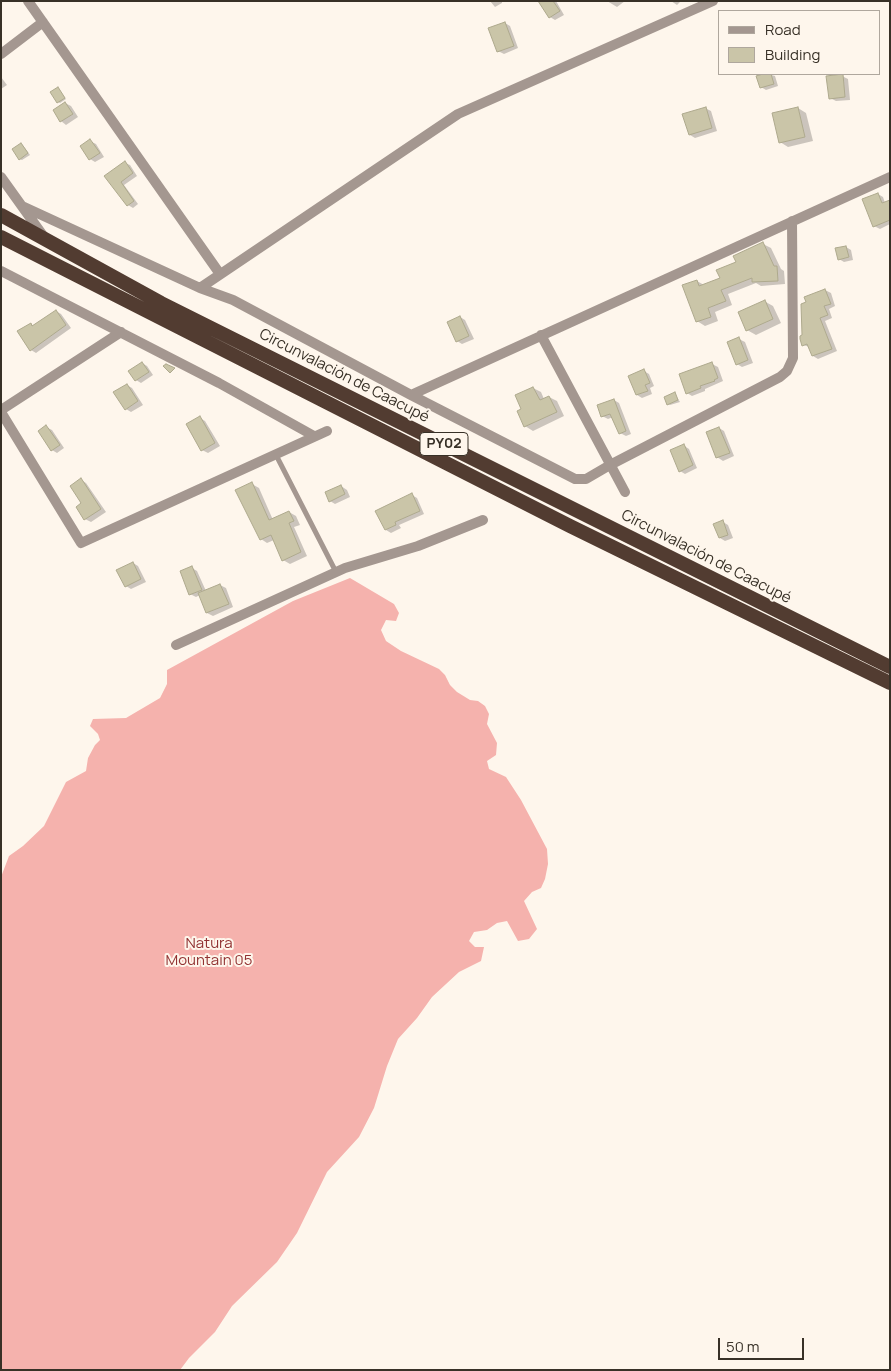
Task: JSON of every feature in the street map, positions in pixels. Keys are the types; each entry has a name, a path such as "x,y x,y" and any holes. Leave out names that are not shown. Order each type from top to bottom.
{"highway":[{"name":"Circunvalación de Caacupé","path":"1,215 178,311 890,667"},
{"name":"Circunvalación de Caacupé","path":"1,237 141,310 562,522 890,683"}],"street":[{"path":"28,1 220,274"},
{"path":"200,288 458,114 713,1"},
{"path":"1,54 43,22"},
{"path":"1,177 47,240"},
{"path":"411,395 890,177"},
{"path":"22,206 200,288 233,300 411,395 575,479 586,479 780,377 787,370 793,358 792,221"},
{"path":"1,272 219,383 314,436"},
{"path":"121,332 1,411 80,542 327,430"},
{"path":"542,335 625,492"},
{"path":"176,645 336,572 418,546 483,520"}],"lane":[{"path":"275,453 336,572"}],"green space":[{"name":"Natura Mountain 05","path":"350,578 394,604 399,613 396,621 386,620 381,630 386,641 401,651 439,669 457,692 485,706 489,714 487,724 497,743 496,755 487,761 489,769 506,777 521,800 547,849 548,864 545,879 541,888 532,892 524,901 537,929 529,939 518,941 507,921 497,923 487,930 474,932 469,941 475,947 484,947 481,961 459,972 432,997 417,1018 398,1039 387,1066 374,1108 359,1137 327,1172 297,1233 277,1262 232,1306 215,1332 189,1358 180,1370 1,1370 1,877 9,856 23,846 44,826 66,782 86,771 88,758 100,740 98,734 90,726 93,719 126,718 160,698 167,684 167,670 293,601"}],"building":[{"path":"538,1 553,1 560,11 549,18"},
{"path":"505,22 514,46 497,52 488,28"},
{"path":"771,75 774,84 760,88 756,76"},
{"path":"843,75 845,97 829,99 826,76"},
{"path":"58,87 65,98 57,103 50,92"},
{"path":"65,102 73,114 60,122 53,110"},
{"path":"706,107 712,128 689,135 682,114"},
{"path":"798,107 805,137 779,143 772,113"},
{"path":"90,139 100,153 89,160 80,146"},
{"path":"21,143 28,153 19,160 12,149"},
{"path":"125,161 133,173 121,182 134,201 127,206 104,176"},
{"path":"878,193 882,203 890,200 890,220 873,227 862,199"},
{"path":"763,242 774,266 777,266 778,281 752,282 752,278 721,290 726,301 708,308 711,317 696,322 682,285 697,280 699,286 720,278 716,270 736,262 733,256"},
{"path":"846,246 849,257 838,260 835,248"},
{"path":"825,289 831,304 824,306 828,315 820,318 832,349 812,356 807,344 802,346 800,339 802,335 801,304 806,302 804,297"},
{"path":"765,300 773,319 746,331 738,312"},
{"path":"56,310 66,325 30,351 17,331 31,323 32,326"},
{"path":"460,316 469,336 456,342 447,322"},
{"path":"739,337 748,360 736,365 727,342"},
{"path":"142,362 149,372 135,381 128,371"},
{"path":"712,362 718,378 686,394 679,374"},
{"path":"166,364 175,368 170,373 163,366"},
{"path":"644,369 650,383 645,385 648,391 636,395 628,376"},
{"path":"127,384 138,401 125,410 113,392"},
{"path":"533,387 540,400 549,396 557,412 524,427 517,411 521,409 515,395"},
{"path":"675,392 678,400 667,405 664,397"},
{"path":"614,399 626,431 619,434 610,414 601,417 597,405"},
{"path":"200,416 215,443 201,451 186,424"},
{"path":"46,425 60,445 51,451 38,431"},
{"path":"719,427 730,453 716,458 706,432"},
{"path":"684,444 693,465 679,472 670,450"},
{"path":"81,478 101,509 84,520 76,507 81,503 70,486"},
{"path":"252,482 269,520 289,511 294,521 289,523 301,552 282,561 271,535 260,540 235,490"},
{"path":"341,485 345,494 329,502 325,492"},
{"path":"412,493 420,511 395,522 396,525 385,530 375,511"},
{"path":"723,520 728,535 719,538 713,524"},
{"path":"133,562 141,579 125,587 116,570"},
{"path":"192,566 202,590 189,595 180,571"},
{"path":"220,584 229,604 206,613 198,593"}]}
